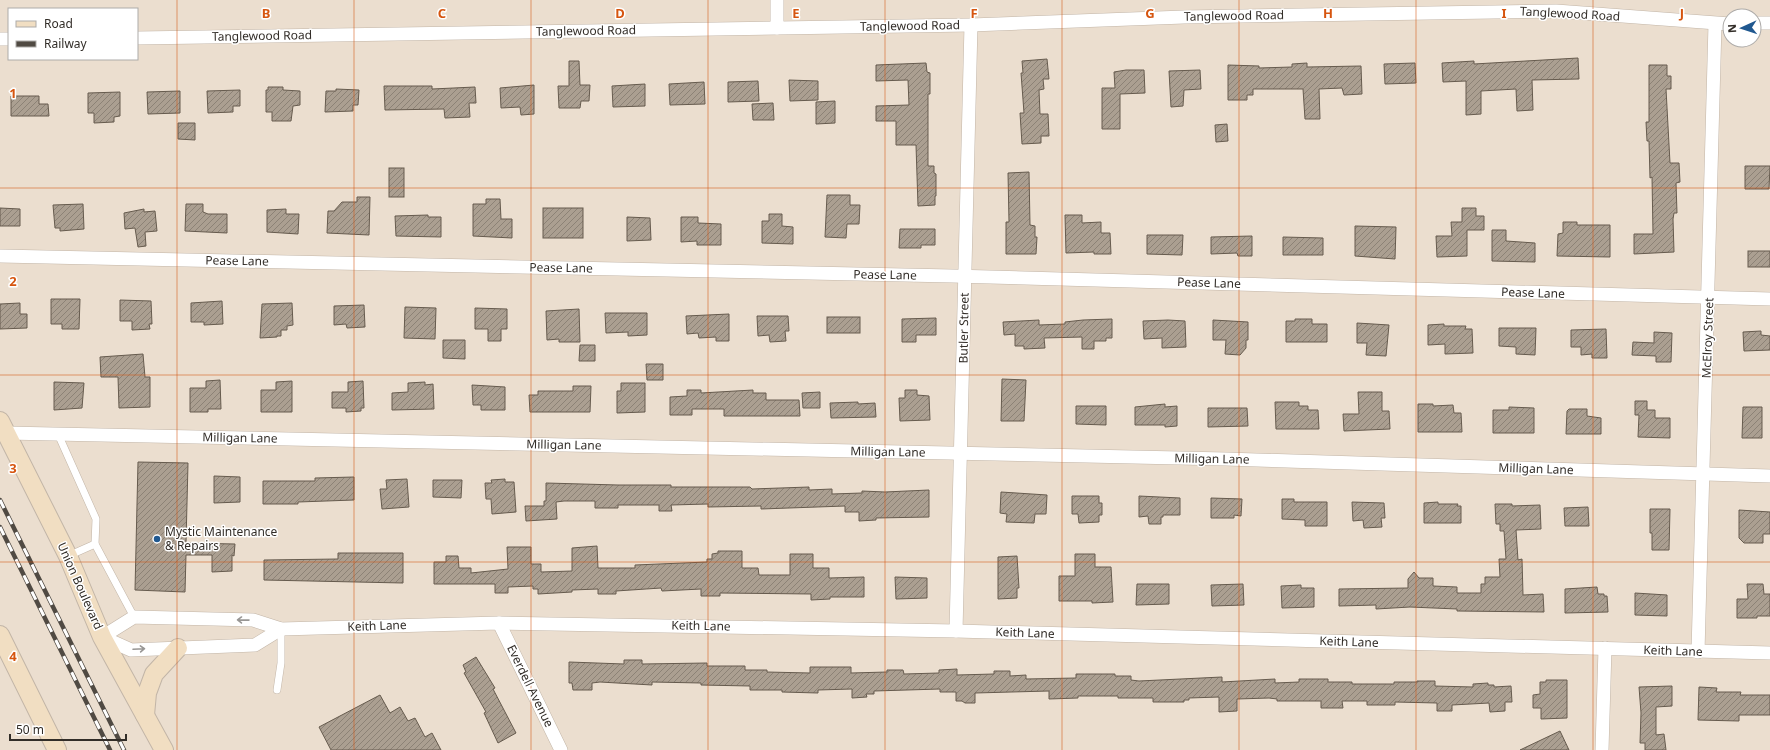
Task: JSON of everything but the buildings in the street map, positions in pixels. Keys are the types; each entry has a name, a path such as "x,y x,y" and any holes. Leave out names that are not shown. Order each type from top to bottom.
{"main road":[{"name":"Union Boulevard","path":"3,427 68,556 102,637 164,750"},
{"path":"0,635 57,750"},
{"path":"145,715 147,692 154,674 178,648"}],"street":[{"path":"777,0 777,28"},
{"name":"Tanglewood Road","path":"138,38 971,25 1556,5 1722,24"},
{"name":"McElroy Street","path":"1698,652 1709,298 1714,24"},
{"name":"Butler Street","path":"956,631 971,25"},
{"name":"Pease Lane","path":"0,256 965,276 1770,299"},
{"name":"Milligan Lane","path":"3,427 58,434 1226,459 1770,476"},
{"path":"102,637 134,617"},
{"name":"Keith Lane","path":"134,617 253,620 281,629 499,623 956,631 1770,653"},
{"name":"Everdell Avenue","path":"499,623 561,750"},
{"path":"102,637 131,650 255,645 281,629"},
{"path":"1602,750 1604,648"}],"lane":[{"path":"58,434 96,519 95,544 134,617"},
{"path":"68,556 95,544"},
{"path":"277,690 281,664 281,629"}],"railway":[{"path":"0,500 124,750"},
{"path":"0,527 110,750"}],"place":[{"name":"Mystic Maintenance & Repairs","path":"157,539"}]}
